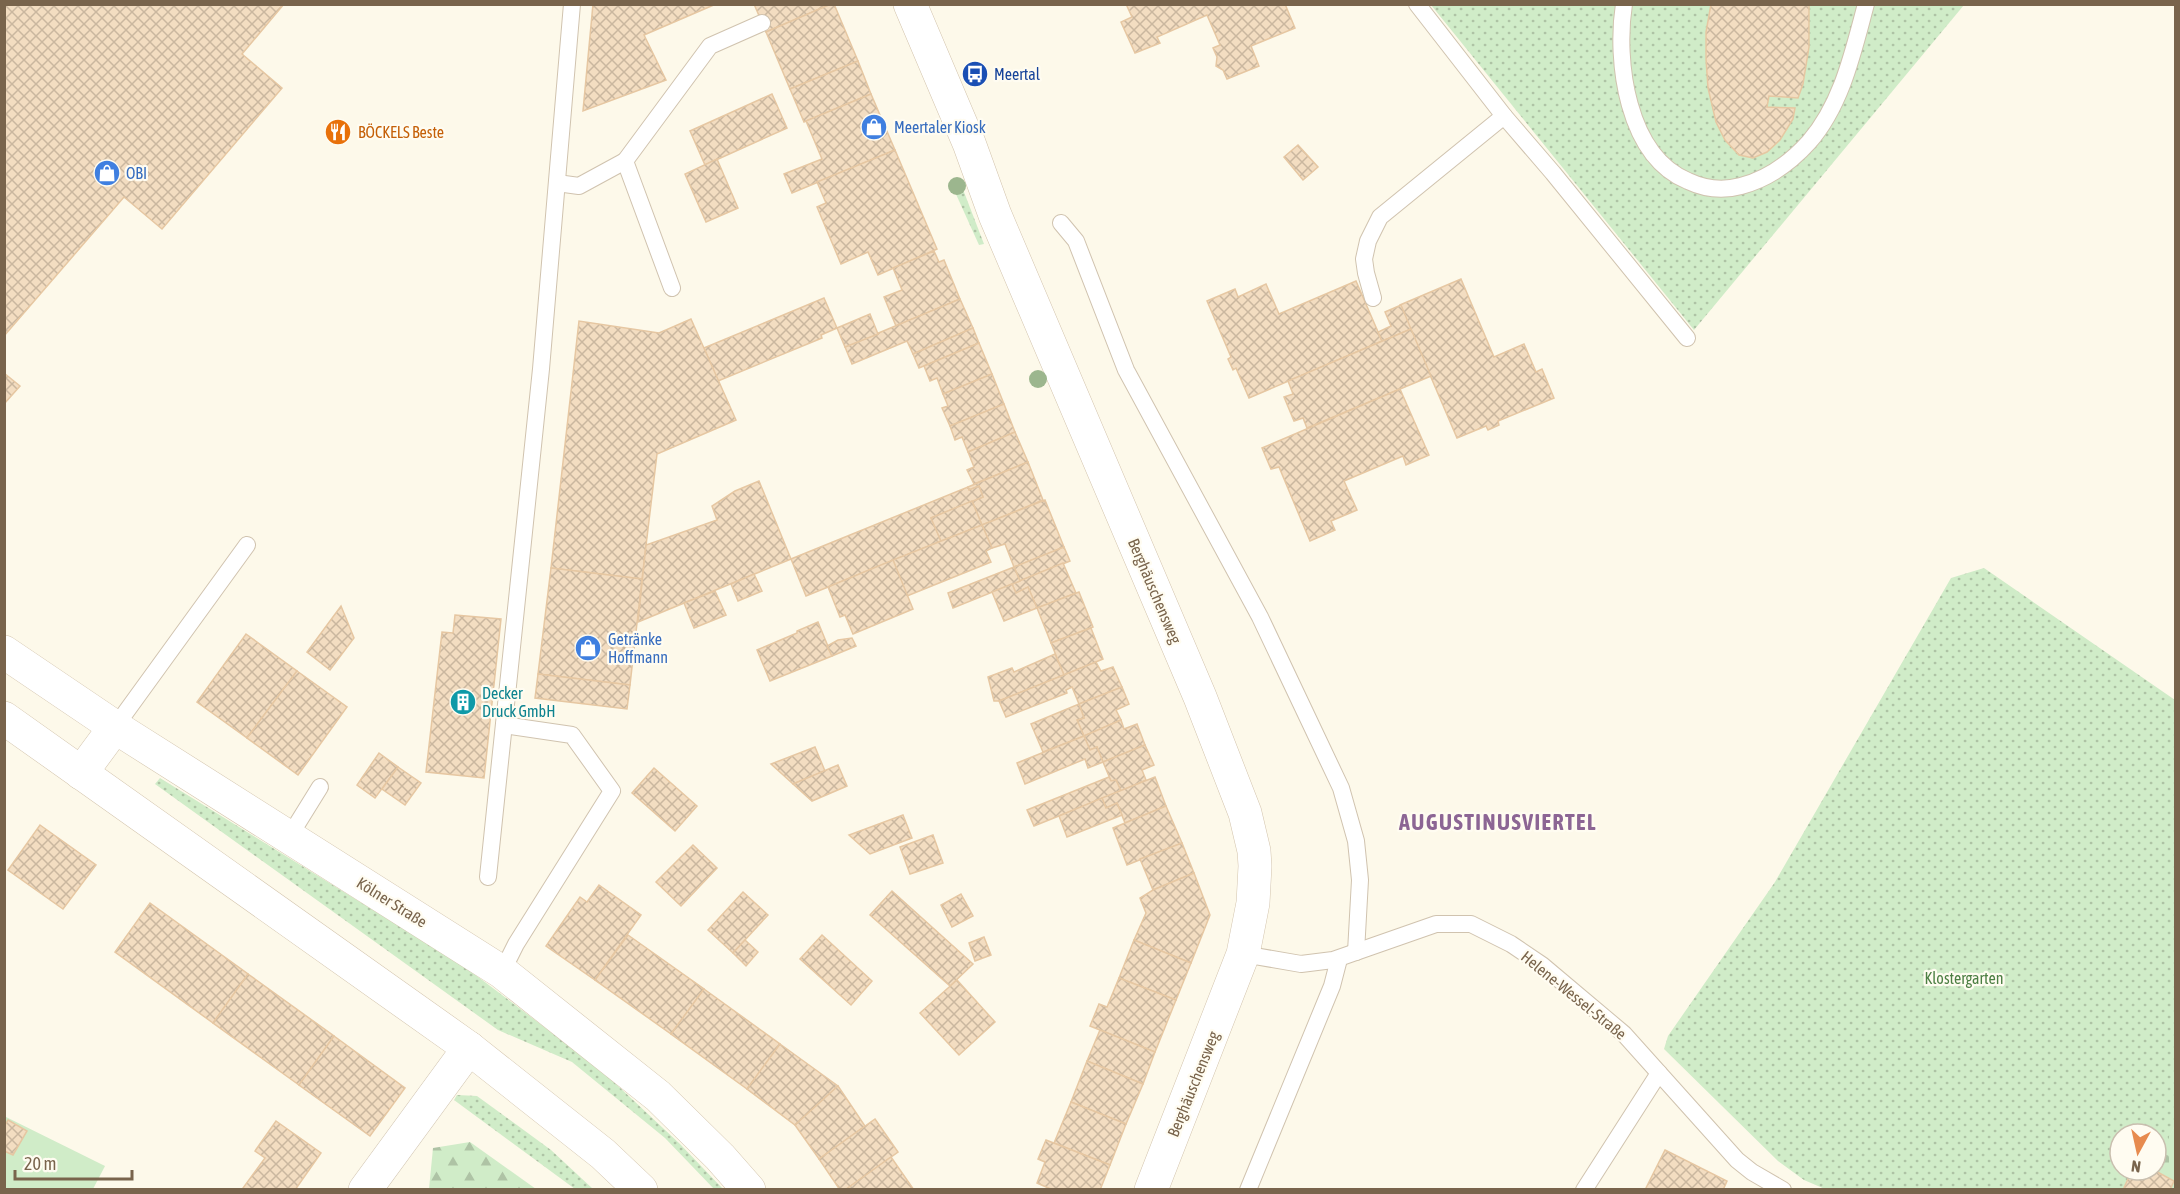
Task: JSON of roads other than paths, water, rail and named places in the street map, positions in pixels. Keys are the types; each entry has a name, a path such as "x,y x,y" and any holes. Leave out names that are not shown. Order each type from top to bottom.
{"main road":[{"name":"Berghäuschensweg","path":"910,4 969,143 1000,225 1200,697 1245,813 1254,852 1253,903 1243,954 1151,1190"},
{"name":"Kölner Straße","path":"4,652 115,727 502,972 658,1096 720,1157 749,1190"},
{"path":"4,717 469,1048 603,1154 641,1190"},
{"path":"81,773 115,727"},
{"path":"365,1190 469,1048"}],"lane":[{"path":"488,877 541,369 572,4"},
{"path":"1417,4 1504,116 1687,338"},
{"path":"1624,4 1620,45 1624,75 1630,104 1643,137 1665,167 1680,178 1713,189 1730,189 1766,176 1789,162 1809,141 1827,116 1843,84 1866,4"},
{"path":"557,183 579,186 625,161 710,46 762,23"},
{"path":"1373,298 1364,259 1368,241 1380,217 1504,116"},
{"path":"625,161 672,288"},
{"path":"1061,223 1076,241 1125,370 1260,617 1341,788 1356,841 1360,880 1356,952"},
{"path":"115,727 247,545"},
{"path":"502,972 516,944 612,791 572,735 504,725"},
{"path":"289,837 320,787"},
{"name":"Helene-Wessel-Straße","path":"1243,954 1301,964 1339,958 1436,924 1471,924 1511,944 1542,965 1624,1034 1737,1160 1752,1173 1783,1190"},
{"path":"1248,1190 1332,986 1339,958"},
{"path":"1584,1190 1659,1073"}],"place":[{"name":"Meertal","path":"975,74"},
{"name":"Meertaler Kiosk","path":"874,127"},
{"name":"BÖCKELS Beste","path":"338,132"},
{"name":"OBI","path":"107,173"},
{"name":"Getränke Hoffmann","path":"588,648"},
{"name":"Decker Druck GmbH","path":"463,702"}],"district":[{"name":"AUGUSTINUSVIERTEL","path":"1498,822"}],"park label":[{"name":"Klostergarten","path":"1964,978"}]}
